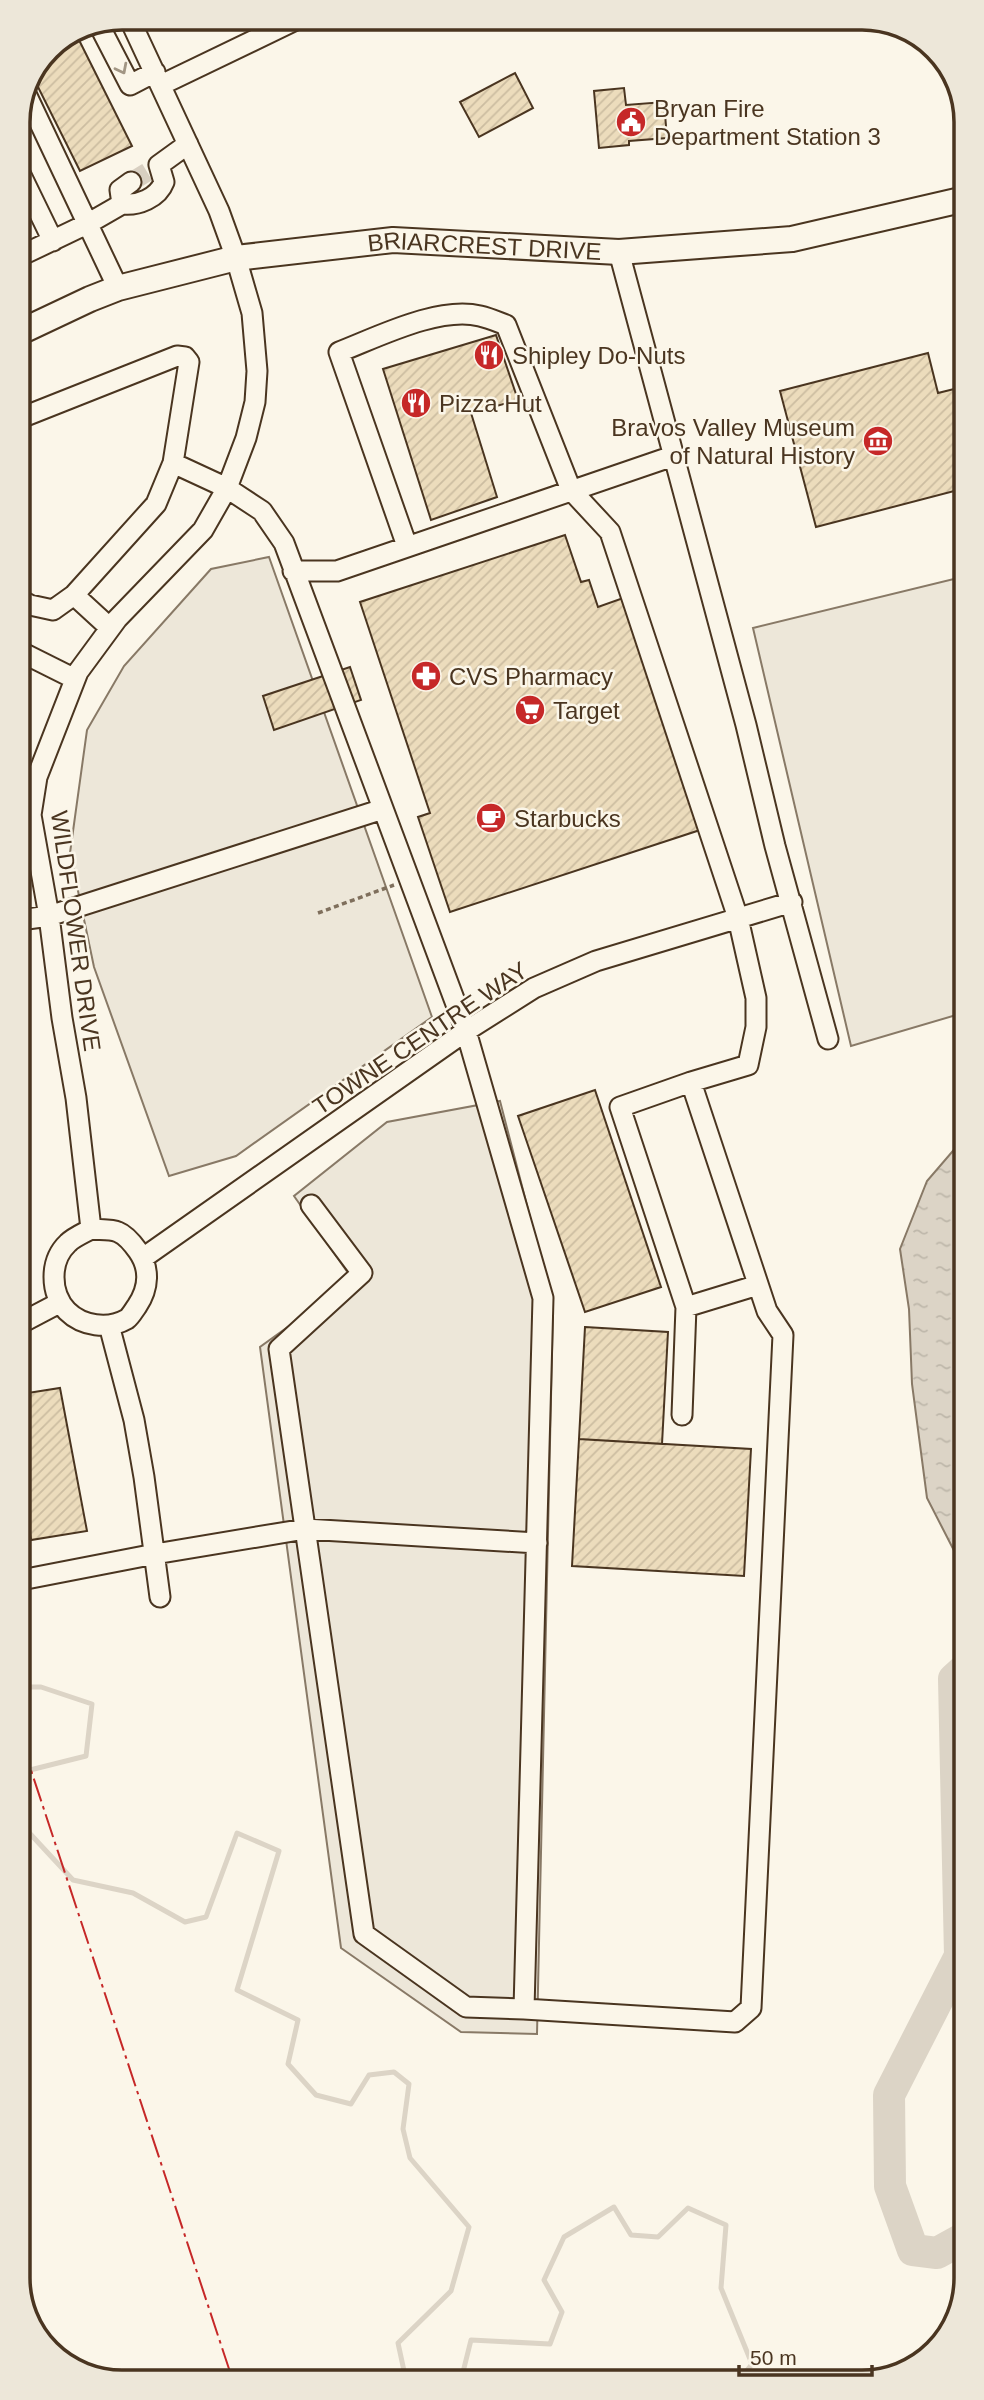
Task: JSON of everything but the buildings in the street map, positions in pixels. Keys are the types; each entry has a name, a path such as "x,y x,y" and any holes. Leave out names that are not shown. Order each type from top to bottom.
{"main road":[{"name":"BRIARCREST DRIVE","path":"30,327 118,288 236,258 393,240 619,253 792,239 954,202"}],"street":[{"name":"WILDFLOWER DRIVE","path":"91,1229 76,1098 31,814 37,778 75,678 97,644 203,530 227,488 256,402 257,371 252,313 236,258 219,211 135,30"},
{"path":"103,32 130,85 158,78 272,30"},
{"path":"32,106 118,288"},
{"path":"30,251 122,204 134,206 161,189 164,182 154,168 188,144"},
{"path":"122,204 120,190 131,182"},
{"path":"30,228 52,241"},
{"path":"619,253 828,1039"},
{"path":"407,546 339,352 416,323 446,315 479,315 506,325 571,490 610,532 738,918 755,998 756,1027 748,1065 620,1107 686,1307 682,1415"},
{"path":"30,414 177,356 185,357 190,362 173,463 156,505 74,594 54,610 30,605"},
{"path":"293,571 337,571 673,456"},
{"path":"173,463 227,488 262,512 284,543 466,1031 543,1298 524,2008"},
{"path":"74,594 110,628"},
{"path":"30,656 75,678"},
{"path":"30,919 49,916 383,809"},
{"name":"TOWNE CENTRE WAY","path":"143,1258 466,1031 534,988 596,961 792,902"},
{"path":"312,1205 362,1273 279,1349 364,1934 466,2007 524,2008 736,2022 751,2008 783,1335 767,1311 691,1082"},
{"path":"91,1229 118,1231 132,1242 143,1258 148,1278 141,1300 129,1318 109,1325 89,1325 73,1317 59,1303 54,1285 55,1269 60,1255 68,1242 91,1229"},
{"path":"686,1307 758,1285"},
{"path":"30,1318 59,1303"},
{"path":"109,1325 134,1420 160,1597"},
{"path":"30,1578 305,1529 537,1543"}],"path":[{"path":"318,913 410,880"}],"shaded area":[{"path":"269,557 432,1017 236,1156 169,1176 94,967 70,853 87,730 124,666 211,569"},
{"path":"954,579 954,1016 851,1046 753,628"},
{"path":"500,1101 553,1306 537,2034 461,2032 341,1948 260,1347 353,1280 294,1196 387,1122"}],"water":[{"path":"954,1150 954,1551 927,1498 912,1384 909,1309 900,1249 927,1181"}],"waterway":[{"path":"30,1687 41,1687 92,1704 86,1756 30,1770"},
{"path":"30,1834 73,1880 133,1893 185,1922 206,1917 237,1833 279,1851 237,1990 298,2020 288,2064 316,2095 351,2104 369,2075 394,2072 409,2084 403,2129 410,2158 469,2227 451,2291 398,2343 404,2370"},
{"path":"954,1968 889,2095 890,2186 913,2250 937,2253 954,2244"},
{"path":"464,2370 471,2340 550,2344 562,2312 544,2280 564,2237 614,2207 631,2235 658,2237 688,2208 726,2225 721,2288 752,2364 747,2370"}],"tunnel":[{"path":"131,182 149,171"}],"power":[{"path":"30,1767 229,2370"}],"place":[{"name":"Bryan Fire Department Station 3","path":"631,122"},
{"name":"Shipley Do-Nuts","path":"489,355"},
{"name":"Pizza Hut","path":"416,403"},
{"name":"Bravos Valley Museum of Natural History","path":"878,441"},
{"name":"CVS Pharmacy","path":"426,676"},
{"name":"Target","path":"530,710"},
{"name":"Starbucks","path":"491,818"}]}
